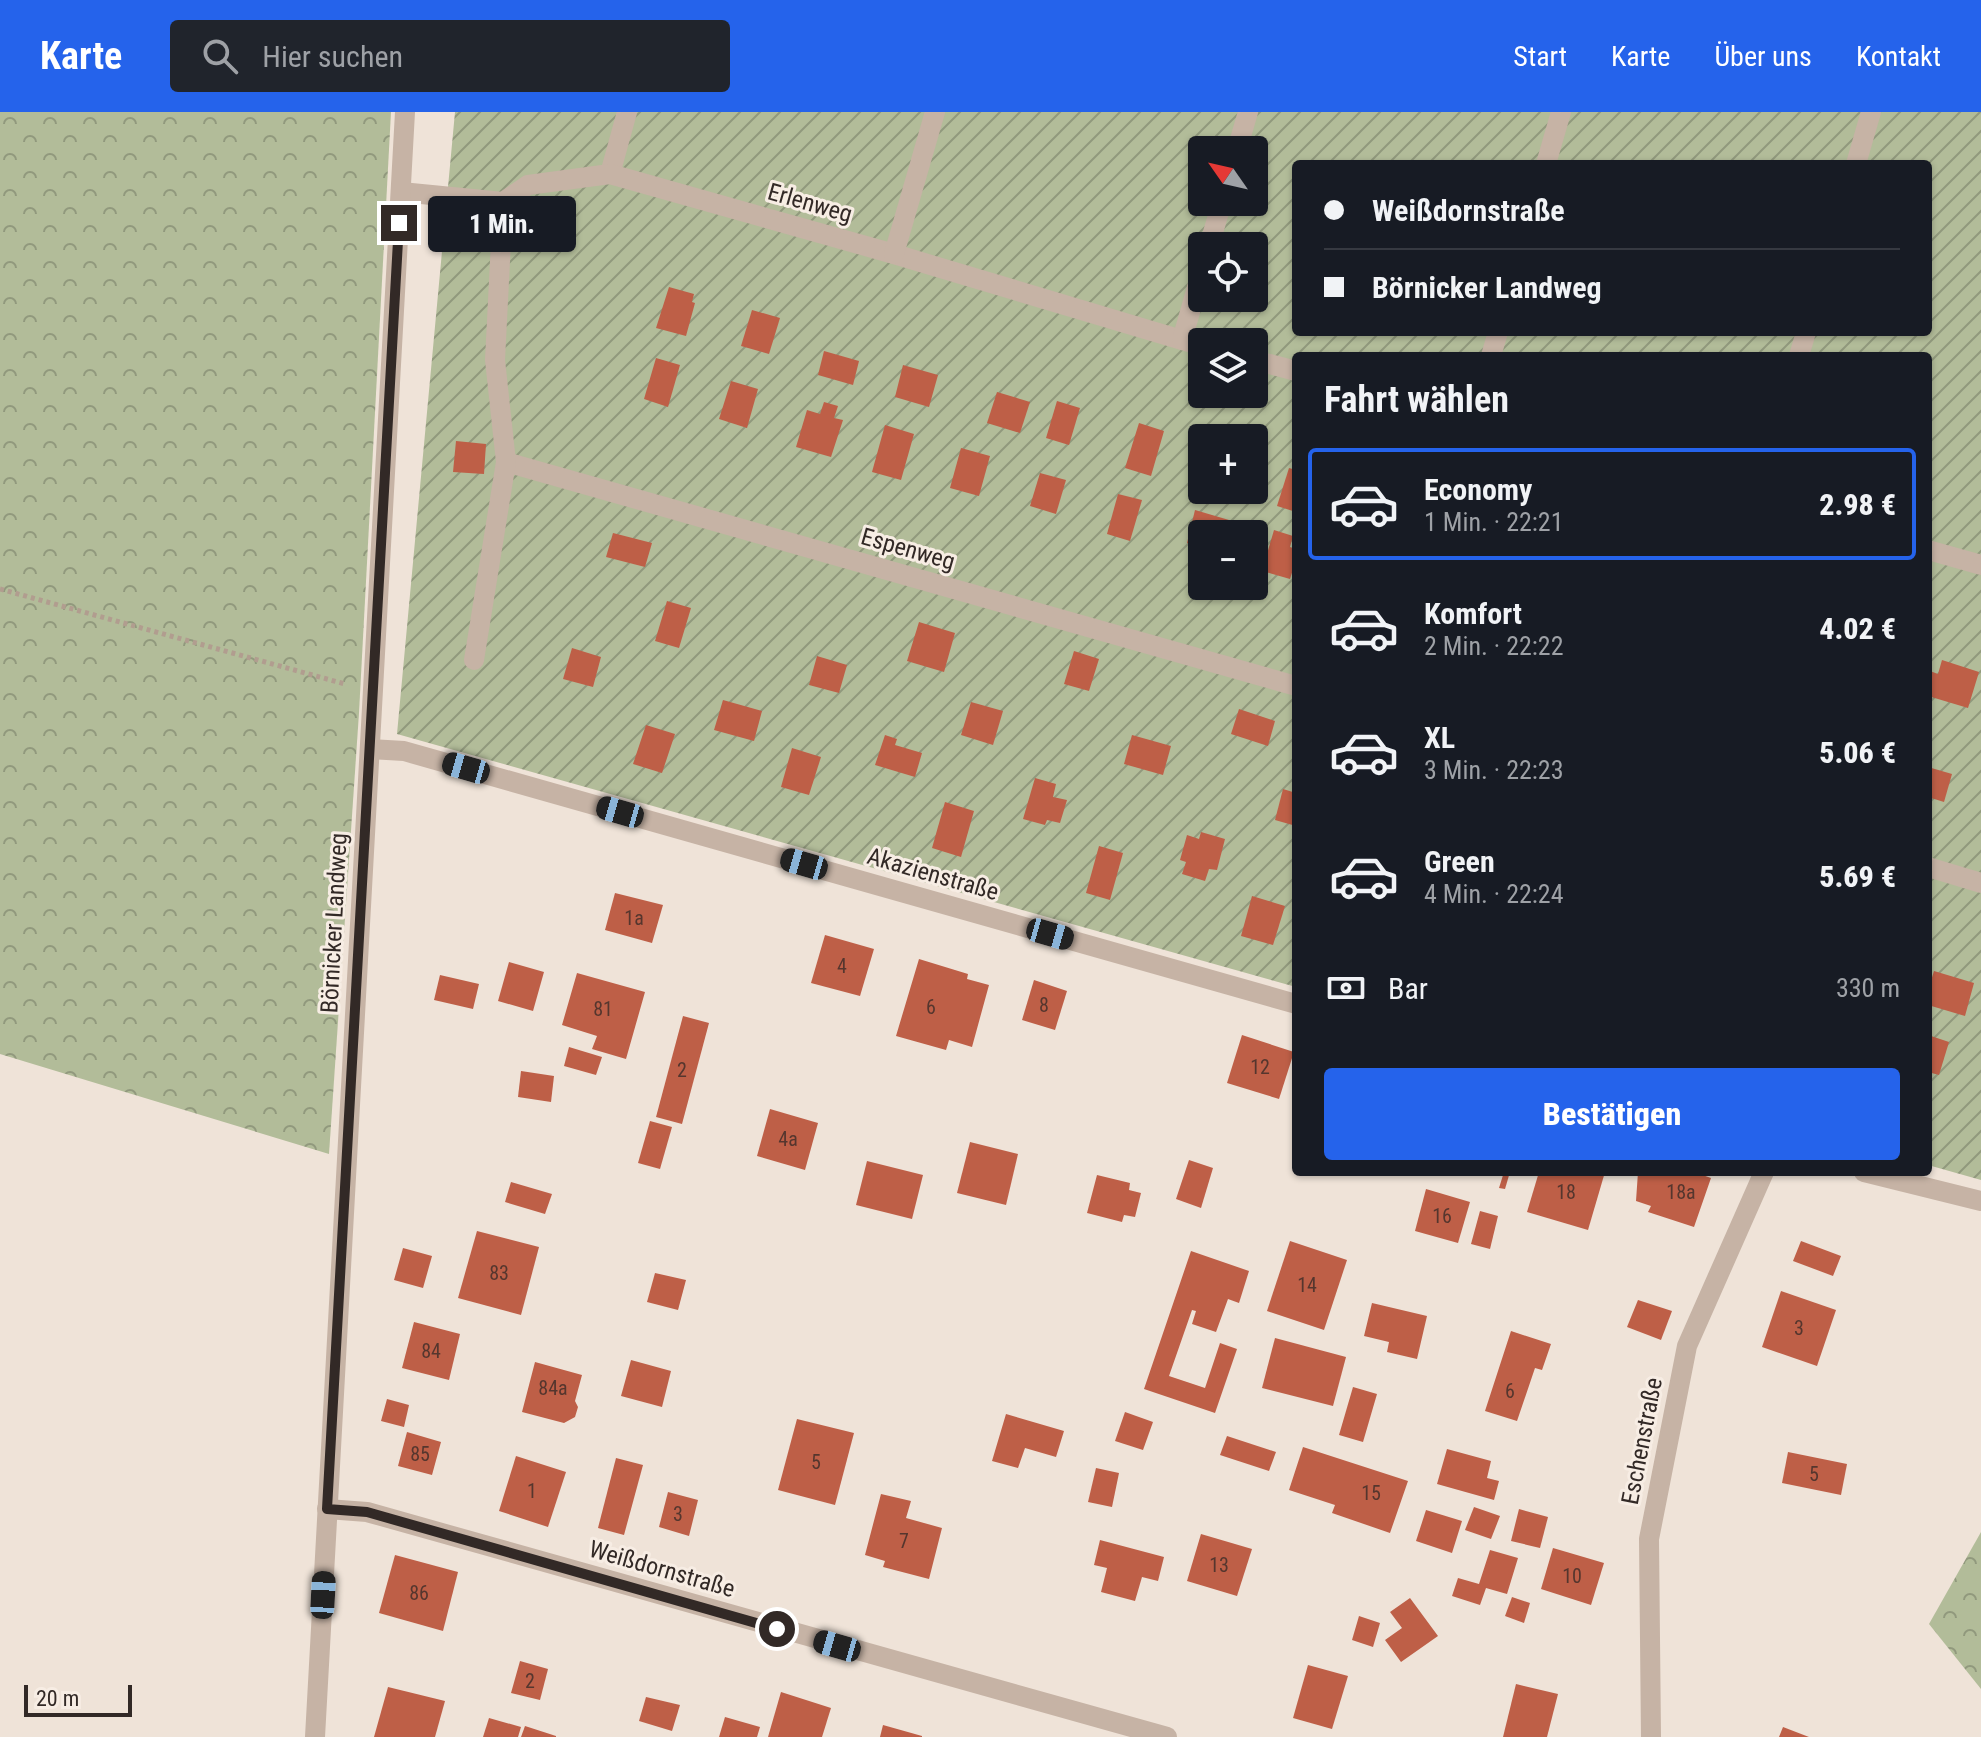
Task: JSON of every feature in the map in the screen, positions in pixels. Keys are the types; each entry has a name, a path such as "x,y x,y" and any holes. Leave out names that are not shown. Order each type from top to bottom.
{"street":[{"name":"Börnicker Landweg","path":"315,1737 405,112"},
{"path":"610,174 627,112"},
{"path":"894,254 935,112"},
{"path":"1241,136 1248,112"},
{"path":"1547,160 1561,112"},
{"path":"1857,160 1871,112"},
{"name":"Erlenweg","path":"503,202 528,185 610,174 1188,342"},
{"path":"401,192 503,202 495,360 506,462 474,660"},
{"path":"1182,340 1190,312"},
{"path":"1268,364 1292,370"},
{"name":"Espenweg","path":"506,462 1292,685"},
{"path":"1932,551 1981,565"},
{"name":"Akazienstraße","path":"370,749 420,755 1292,1003"},
{"path":"1932,868 1981,883"},
{"name":"Eschenstraße","path":"1651,1737 1649,1539 1663,1465 1687,1346 1762,1176"},
{"path":"1880,1176 1981,1201"},
{"name":"Weißdornstraße","path":"327,1509 367,1512 1167,1737"}],"path":[{"path":"0,589 373,692"}],"green space":[{"path":"0,112 391,112 359,713 329,1154 0,1054"},
{"path":"455,112 1981,112 1981,1180 1932,1166 1932,352 1292,352 1292,986 397,734"},
{"path":"1981,1532 1981,1689 1929,1624"}],"building":[{"path":"669,287 694,294 692,302 695,303 686,336 656,328"},
{"path":"752,310 780,318 769,354 741,346"},
{"path":"824,351 859,361 853,385 818,375"},
{"path":"656,358 680,365 668,407 644,399"},
{"path":"903,365 938,375 929,407 895,397"},
{"path":"731,381 758,389 747,428 719,419"},
{"path":"997,392 1030,402 1020,433 987,423"},
{"path":"1057,401 1080,408 1069,445 1046,438"},
{"path":"824,402 838,406 834,418 843,420 831,457 796,447 807,410 820,414"},
{"path":"1139,423 1164,431 1151,476 1125,468"},
{"path":"885,425 914,434 901,480 872,472"},
{"path":"456,441 486,444 484,474 453,472"},
{"path":"961,448 990,456 979,496 950,488"},
{"path":"1289,468 1292,469 1292,511 1277,506"},
{"path":"1040,473 1066,480 1056,514 1030,506"},
{"path":"1118,494 1142,500 1130,541 1107,534"},
{"path":"1195,510 1229,520 1193,520"},
{"path":"1274,530 1292,536 1290,579 1268,573 1268,550"},
{"path":"613,533 652,543 645,567 606,557"},
{"path":"667,601 691,608 679,648 655,641"},
{"path":"919,622 955,633 944,672 907,661"},
{"path":"572,648 601,657 593,687 563,679"},
{"path":"1074,651 1099,659 1089,691 1064,684"},
{"path":"817,656 847,665 839,693 809,685"},
{"path":"1942,660 1979,672 1968,708 1932,697 1932,672 1938,674"},
{"path":"723,700 762,711 754,741 714,730"},
{"path":"971,702 1003,711 993,745 961,735"},
{"path":"1239,709 1275,721 1268,746 1231,734"},
{"path":"646,725 675,734 662,773 633,764"},
{"path":"885,735 897,739 895,745 922,753 915,777 875,765"},
{"path":"1132,735 1171,746 1163,775 1124,764"},
{"path":"792,748 821,757 809,795 781,787"},
{"path":"1932,768 1952,774 1944,802 1932,798"},
{"path":"1035,778 1056,784 1053,797 1067,800 1060,823 1047,820 1045,825 1023,819"},
{"path":"1283,789 1292,792 1292,825 1275,820"},
{"path":"945,802 974,811 961,857 932,848"},
{"path":"1201,832 1225,839 1217,870 1209,869 1205,881 1182,874 1186,862 1180,860 1187,835 1199,839"},
{"path":"1099,846 1123,853 1110,900 1086,893"},
{"path":"615,893 663,905 652,943 605,930"},
{"path":"1252,896 1285,906 1273,945 1241,936"},
{"path":"825,935 874,949 860,996 811,983"},
{"path":"919,959 968,974 967,979 989,985 972,1047 949,1040 946,1050 896,1036"},
{"path":"509,962 544,972 533,1011 498,1001"},
{"path":"1934,971 1974,983 1965,1016 1932,1006"},
{"path":"577,973 645,992 626,1059 592,1049 597,1036 562,1025"},
{"path":"440,975 479,984 473,1009 434,1000"},
{"path":"1034,980 1067,991 1055,1030 1022,1020"},
{"path":"683,1016 709,1023 682,1124 656,1117"},
{"path":"1242,1035 1292,1051 1279,1099 1227,1083"},
{"path":"1932,1036 1949,1042 1939,1075 1932,1073"},
{"path":"569,1047 602,1057 596,1075 564,1066"},
{"path":"521,1071 554,1076 551,1102 518,1097"},
{"path":"770,1109 818,1123 805,1170 757,1156"},
{"path":"650,1121 672,1127 660,1169 638,1163"},
{"path":"970,1142 1018,1154 1006,1205 957,1193"},
{"path":"1189,1160 1213,1168 1201,1208 1176,1199"},
{"path":"867,1161 923,1175 912,1219 856,1205"},
{"path":"1097,1175 1130,1183 1129,1190 1141,1193 1135,1217 1124,1215 1122,1222 1087,1213"},
{"path":"1503,1176 1509,1176 1505,1189 1499,1188"},
{"path":"1538,1176 1604,1176 1588,1230 1527,1212"},
{"path":"1638,1176 1711,1178 1694,1227 1648,1212 1651,1206 1636,1201"},
{"path":"511,1182 552,1194 545,1214 505,1202"},
{"path":"1426,1189 1470,1202 1458,1243 1415,1231"},
{"path":"1480,1211 1498,1216 1490,1249 1471,1244"},
{"path":"477,1231 539,1247 521,1315 458,1298"},
{"path":"1290,1241 1347,1260 1324,1330 1267,1311"},
{"path":"1801,1241 1841,1256 1833,1276 1793,1261"},
{"path":"403,1248 432,1256 423,1288 394,1280"},
{"path":"1191,1251 1249,1271 1239,1303 1228,1299 1216,1332 1192,1324 1196,1311 1192,1310 1169,1376 1205,1388 1220,1343 1237,1349 1215,1413 1144,1389"},
{"path":"655,1273 686,1280 678,1310 647,1302"},
{"path":"1781,1291 1836,1310 1817,1366 1762,1347"},
{"path":"1638,1300 1672,1311 1661,1340 1627,1327"},
{"path":"1372,1303 1427,1316 1417,1359 1387,1352 1389,1342 1364,1336"},
{"path":"414,1322 460,1334 449,1380 402,1368"},
{"path":"1511,1331 1551,1344 1542,1370 1535,1368 1517,1421 1485,1411"},
{"path":"1275,1338 1346,1357 1333,1406 1262,1388"},
{"path":"631,1360 671,1371 662,1407 621,1396"},
{"path":"535,1362 582,1375 575,1401 578,1407 575,1417 564,1423 522,1412"},
{"path":"1353,1387 1377,1394 1363,1442 1339,1435"},
{"path":"387,1399 409,1405 404,1427 381,1421"},
{"path":"1125,1412 1153,1422 1143,1450 1115,1441"},
{"path":"1006,1414 1064,1431 1056,1457 1025,1448 1018,1468 992,1461"},
{"path":"797,1419 854,1433 835,1505 778,1490"},
{"path":"407,1432 441,1442 432,1475 398,1466"},
{"path":"1227,1436 1276,1452 1269,1471 1220,1455"},
{"path":"1303,1447 1408,1481 1390,1533 1332,1513 1335,1505 1289,1490"},
{"path":"1447,1449 1491,1461 1487,1478 1499,1481 1494,1500 1437,1484"},
{"path":"1788,1452 1847,1464 1841,1495 1782,1483"},
{"path":"516,1456 566,1472 548,1527 499,1511"},
{"path":"616,1458 643,1465 624,1535 598,1528"},
{"path":"1096,1468 1119,1473 1112,1507 1088,1502"},
{"path":"668,1492 698,1500 689,1536 659,1527"},
{"path":"881,1494 911,1501 906,1518 942,1528 929,1579 883,1567 885,1561 865,1555"},
{"path":"1474,1507 1500,1516 1491,1539 1465,1530"},
{"path":"1519,1509 1548,1517 1540,1548 1511,1541"},
{"path":"1426,1510 1462,1521 1452,1553 1416,1541"},
{"path":"1201,1534 1252,1549 1237,1596 1187,1581"},
{"path":"1100,1540 1164,1557 1158,1581 1142,1577 1135,1601 1101,1592 1107,1568 1094,1565"},
{"path":"1553,1548 1604,1563 1591,1605 1541,1589"},
{"path":"1490,1550 1518,1558 1507,1594 1486,1588 1480,1605 1452,1596 1458,1578 1479,1584"},
{"path":"395,1555 458,1572 443,1631 379,1613"},
{"path":"1512,1597 1530,1603 1524,1623 1505,1616"},
{"path":"1410,1598 1438,1636 1401,1662 1385,1640 1402,1628 1390,1612"},
{"path":"1359,1616 1380,1623 1373,1647 1352,1640"},
{"path":"520,1661 548,1669 540,1700 511,1693"},
{"path":"1308,1665 1348,1676 1332,1729 1293,1718"},
{"path":"1516,1684 1558,1694 1547,1737 1503,1737"},
{"path":"388,1687 445,1701 435,1737 374,1737"},
{"path":"781,1692 831,1708 822,1737 768,1737"},
{"path":"646,1697 680,1705 672,1731 639,1721"},
{"path":"725,1717 760,1727 757,1737 719,1737"},
{"path":"489,1718 521,1727 518,1737 483,1737"},
{"path":"883,1725 922,1736 922,1737 880,1737"},
{"path":"525,1726 556,1736 556,1737 521,1737"},
{"path":"1783,1727 1809,1737 1779,1737"}],"route":[{"path":"399,223 327,1509 367,1512 777,1629"}]}
